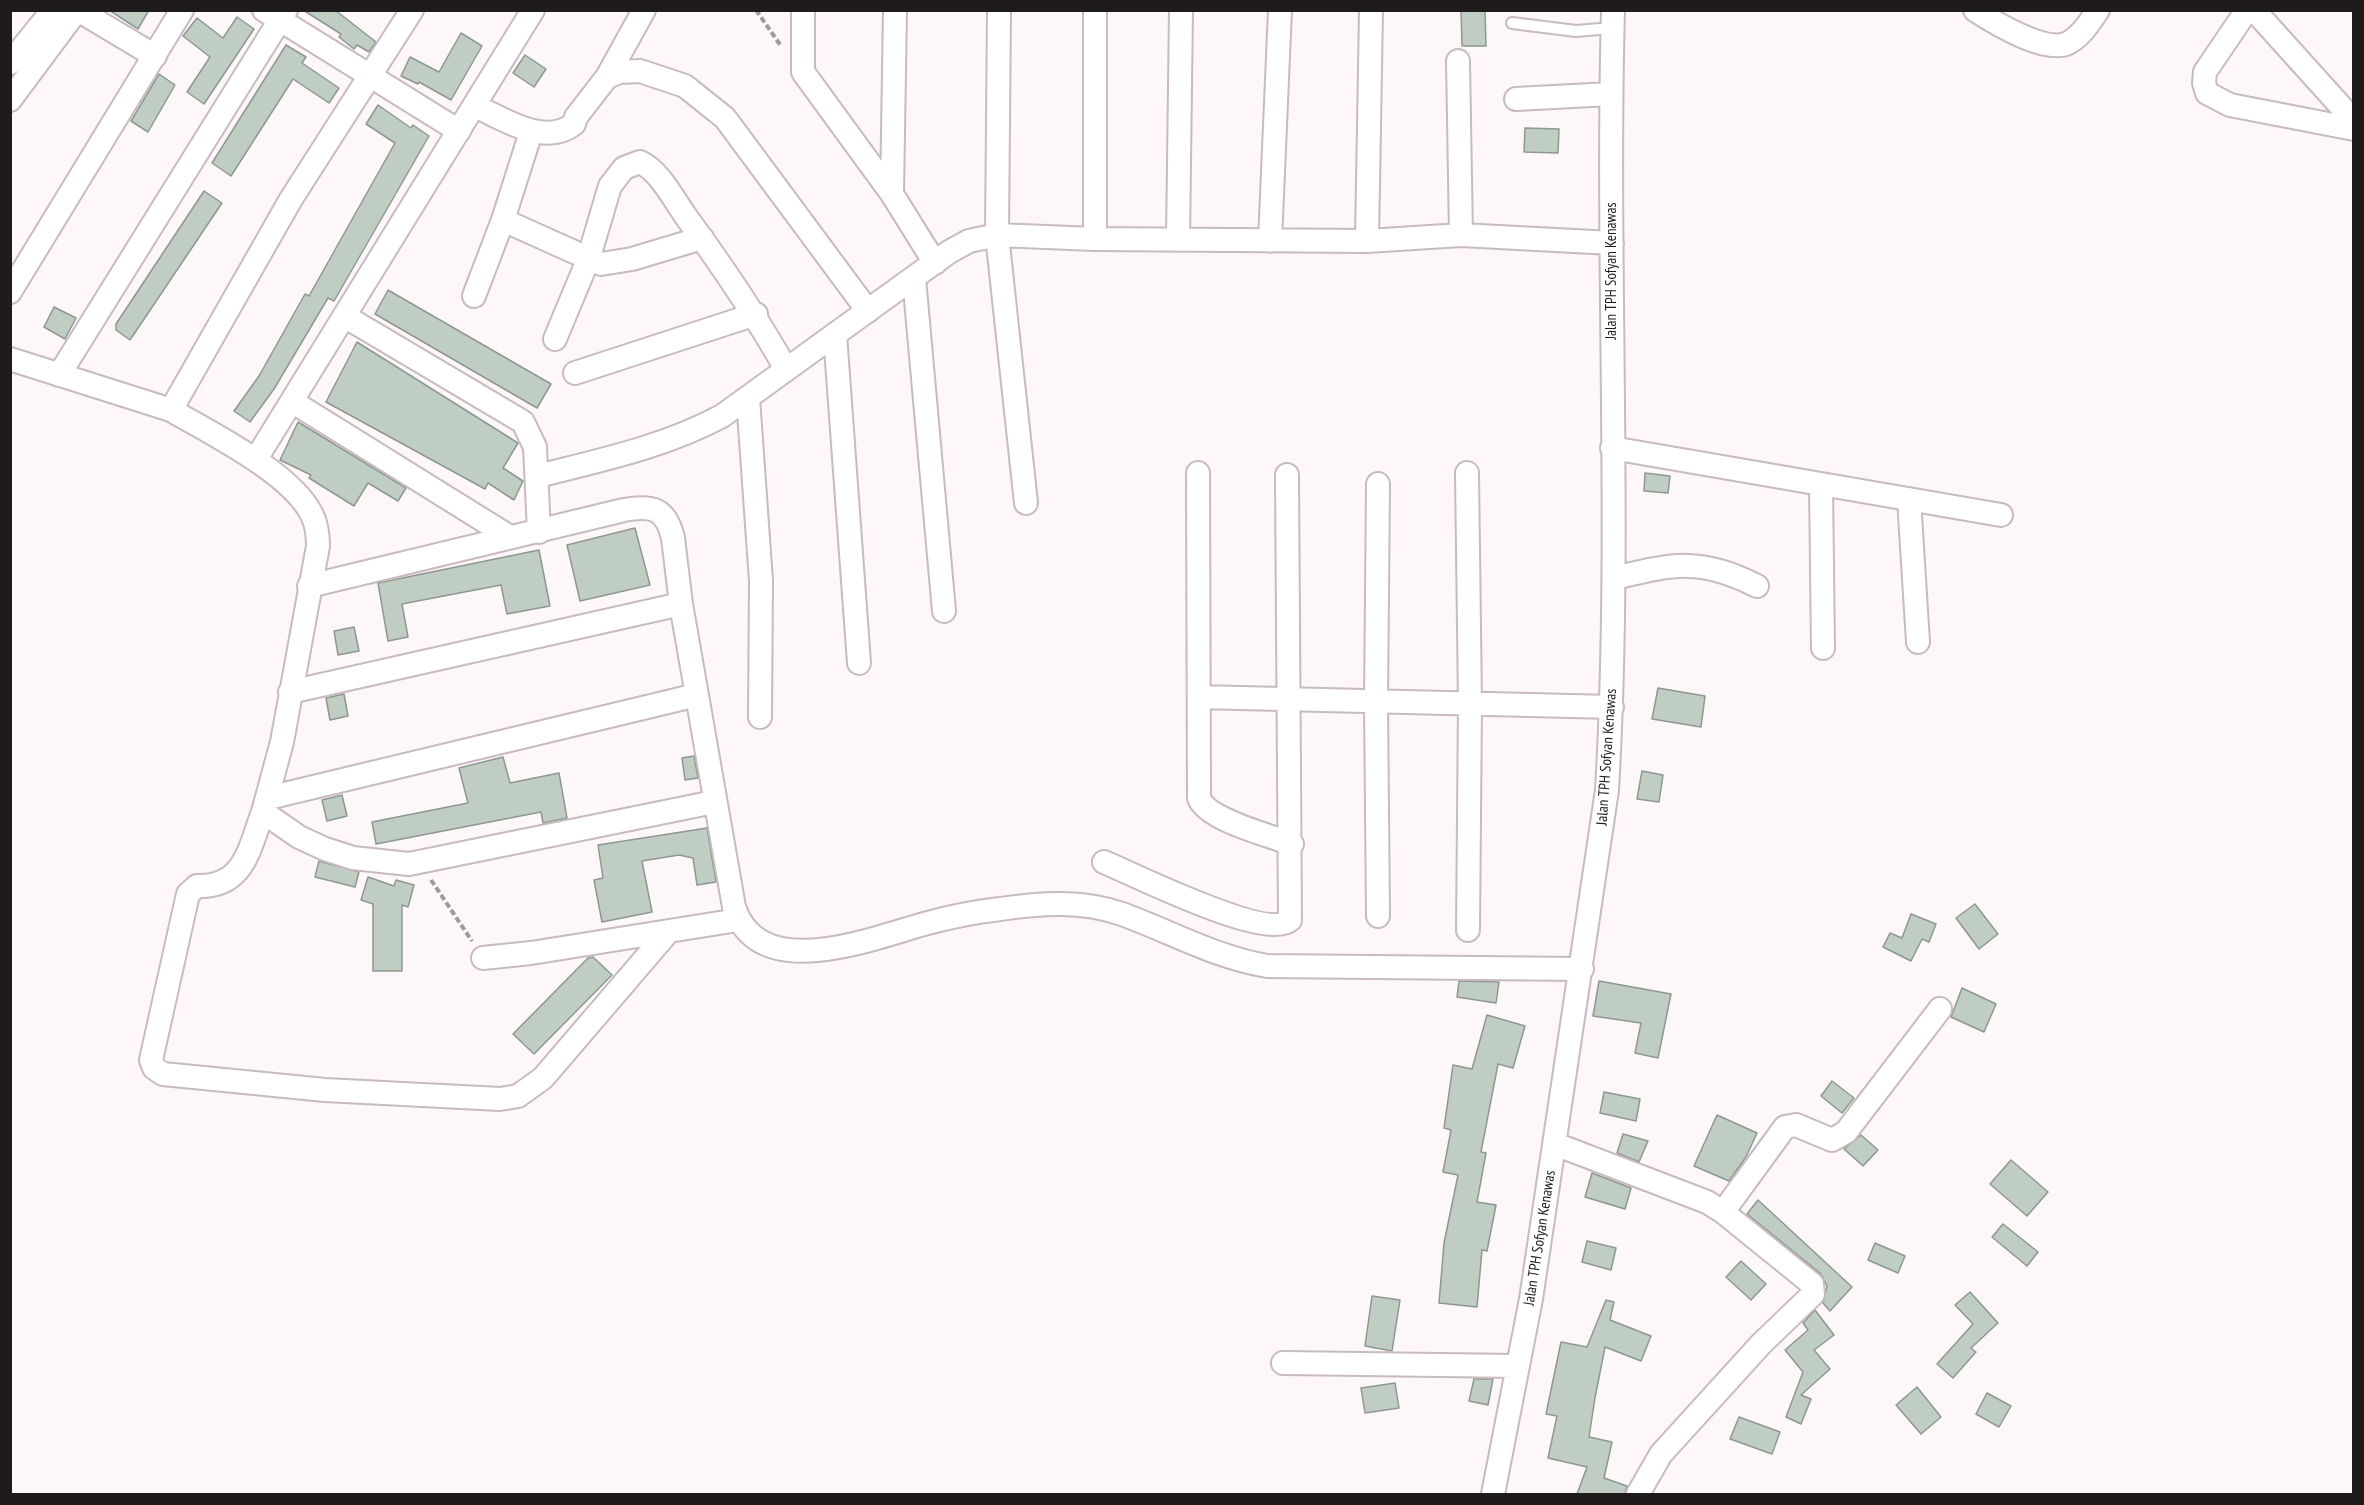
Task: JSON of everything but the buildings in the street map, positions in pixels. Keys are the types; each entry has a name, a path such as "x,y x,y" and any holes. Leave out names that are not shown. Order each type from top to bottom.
{"street":[{"path":"10,63 53,10"},
{"path":"10,100 78,10 155,56"},
{"path":"10,292 182,10"},
{"path":"171,410 274,228 412,10"},
{"path":"255,459 346,317 533,10"},
{"path":"475,106 531,132 555,133 567,130 574,124 576,117 607,77 644,10"},
{"path":"803,10 803,72 892,194 935,262"},
{"path":"892,194 895,10"},
{"path":"999,10 997,235 1026,503"},
{"path":"1095,10 1095,239"},
{"path":"1178,240 1181,10"},
{"path":"1270,241 1280,10"},
{"path":"1367,241 1371,10"},
{"path":"1975,10 2039,44 2057,46 2068,44 2081,33 2098,10"},
{"path":"2247,10 2205,72 2204,83 2207,93 2230,105 2354,129"},
{"path":"2254,10 2354,121"},
{"path":"59,375 277,14 370,76 459,131"},
{"name":"Jalan TPH Sofyan Kenawas","path":"1493,1494 1518,1366 1555,1144 1607,790 1612,707 1614,578 1612,20"},
{"path":"1458,62 1461,235"},
{"path":"607,77 619,72 640,71 685,86 704,99 724,118 868,311"},
{"path":"1516,99 1611,94"},
{"path":"474,296 503,220 531,132"},
{"path":"555,339 588,260 610,186 624,168 640,162 648,166 663,184 756,314 786,369"},
{"path":"503,220 588,260 602,264 617,262 702,238"},
{"path":"538,476 649,448 695,431 748,398 935,262 969,241 997,235 1095,239 1367,241 1461,235 1612,243"},
{"path":"914,278 944,611"},
{"path":"575,373 756,314"},
{"path":"346,317 523,422 533,437 538,476 539,531"},
{"path":"835,334 859,663"},
{"path":"10,359 171,410 255,459 302,500 312,514 318,531 318,546 290,692 265,805 247,855 236,873 229,880 212,886 197,886 188,894 152,1060 154,1068 163,1074 325,1090 500,1099 518,1096 543,1078 668,932"},
{"path":"748,398 761,581 760,717"},
{"path":"293,402 510,537"},
{"path":"1612,448 2001,515"},
{"path":"1198,473 1199,798 1202,805 1213,814 1292,844"},
{"path":"1467,473 1470,704 1468,930"},
{"path":"1104,862 1236,918 1262,925 1280,926 1290,920 1292,844 1287,475"},
{"path":"1378,484 1376,702 1378,916"},
{"path":"1821,485 1823,648"},
{"path":"1909,499 1918,642"},
{"path":"309,586 624,510 650,507 660,513 671,528 681,604 714,802 738,920 754,939 768,946 787,951 839,947 970,913 1060,903 1121,914 1212,952 1241,962 1267,966 1582,969"},
{"path":"1614,578 1672,565 1699,565 1716,568 1757,586"},
{"path":"290,692 681,604"},
{"path":"265,805 697,695"},
{"path":"1199,697 1612,707"},
{"path":"265,805 299,837 325,849 353,858 409,864 714,802"},
{"path":"483,958 738,920"},
{"path":"1723,1212 1785,1127 1796,1125 1832,1140 1846,1132 1940,1009"},
{"path":"1555,1144 1707,1202 1723,1212 1812,1284 1814,1291 1811,1297 1761,1344 1661,1454 1638,1494"},
{"path":"1283,1364 1518,1366"}],"lane":[{"path":"1512,23 1576,31 1612,20"}],"path":[{"path":"756,10 774,37 803,72"},
{"path":"409,864 428,876 483,958"}]}
